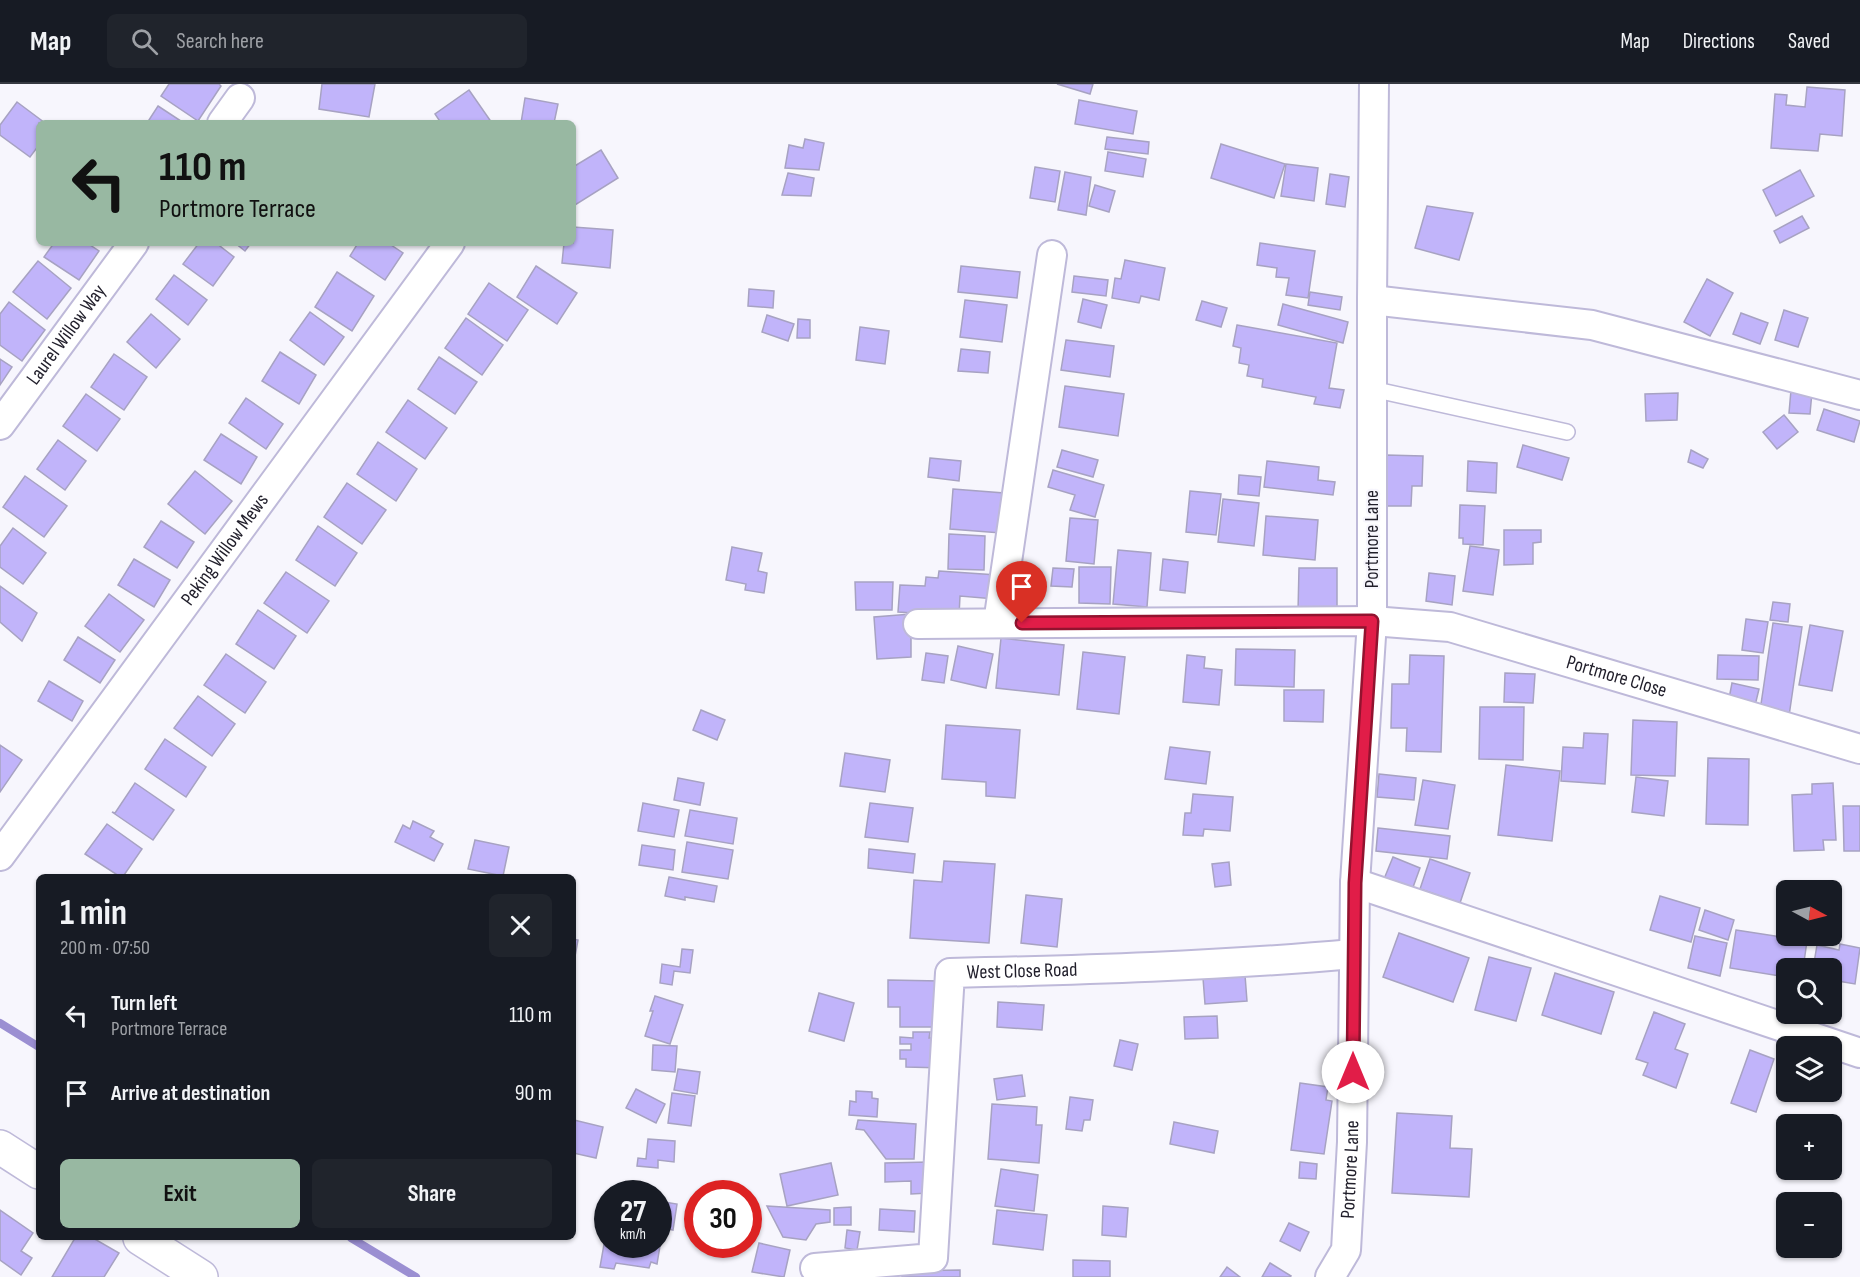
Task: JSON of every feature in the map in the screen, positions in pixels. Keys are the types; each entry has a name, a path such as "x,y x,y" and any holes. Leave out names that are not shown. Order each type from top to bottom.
{"street":[{"name":"Portmore Lane","path":"1330,1277 1346,1250 1352,1142 1355,883 1372,621 1374,84"},
{"path":"224,120 240,98"},
{"name":"Laurel Willow Way","path":"0,425 132,246"},
{"name":"Peking Willow Mews","path":"0,857 448,246"},
{"path":"998,623 1052,255"},
{"path":"1372,300 1592,325 1860,395"},
{"name":"Portmore Close","path":"918,624 1372,621 1450,627 1860,749"},
{"path":"1355,883 1860,1053"},
{"name":"West Close Road","path":"815,1268 933,1258 950,973 1127,969 1353,954"},
{"path":"0,1147 36,1170"},
{"path":"143,1240 191,1274"}],"lane":[{"path":"1372,389 1567,432"}],"building":[{"path":"169,84 219,84 221,86 199,120 161,96"},
{"path":"322,84 375,84 369,117 319,109"},
{"path":"1057,84 1093,84 1090,94"},
{"path":"1807,87 1845,90 1842,136 1820,134 1818,151 1771,148 1775,94 1787,95 1786,105 1805,107"},
{"path":"469,90 490,120 439,120 435,114"},
{"path":"525,98 558,104 555,120 521,120"},
{"path":"1079,100 1137,111 1133,134 1075,124"},
{"path":"17,102 41,120 36,120 36,149 30,157 0,135 0,125"},
{"path":"158,106 179,120 149,120"},
{"path":"1107,137 1149,142 1148,154 1105,149"},
{"path":"805,139 824,143 819,170 785,168 789,145 803,148"},
{"path":"1221,144 1285,164 1274,198 1211,178"},
{"path":"601,150 618,178 576,204 576,165"},
{"path":"1108,152 1146,159 1143,177 1105,171"},
{"path":"1286,164 1318,168 1314,201 1281,196"},
{"path":"1035,167 1060,171 1055,202 1030,198"},
{"path":"1800,170 1814,196 1776,216 1763,190"},
{"path":"1065,172 1091,177 1086,215 1058,210"},
{"path":"788,173 814,178 811,196 782,195"},
{"path":"1330,174 1349,177 1345,207 1326,204"},
{"path":"1095,185 1115,191 1109,212 1089,206"},
{"path":"1427,206 1473,213 1459,260 1415,248"},
{"path":"1802,216 1809,228 1780,243 1774,231"},
{"path":"576,227 613,230 610,268 562,263 564,246 576,246"},
{"path":"1260,243 1315,251 1308,298 1286,295 1289,278 1276,277 1277,268 1257,265"},
{"path":"52,246 92,246 99,251 79,280 44,257"},
{"path":"197,246 220,246 234,257 213,286 183,264"},
{"path":"239,246 249,246 245,251"},
{"path":"356,246 392,246 403,253 385,280 350,256"},
{"path":"1125,260 1165,268 1159,300 1141,296 1139,303 1112,298 1115,278 1121,279"},
{"path":"38,261 71,288 47,319 13,292"},
{"path":"536,266 577,293 557,324 517,297"},
{"path":"961,266 1020,272 1017,298 958,292"},
{"path":"337,272 374,296 352,331 315,307"},
{"path":"174,275 207,300 188,325 156,299"},
{"path":"1074,276 1108,280 1106,296 1072,292"},
{"path":"1707,279 1733,293 1710,336 1684,322"},
{"path":"489,283 528,310 507,341 468,314"},
{"path":"749,289 774,291 773,308 748,306"},
{"path":"1310,292 1342,297 1340,310 1308,305"},
{"path":"1083,299 1107,305 1101,328 1078,322"},
{"path":"965,300 1007,305 1002,342 960,337"},
{"path":"1202,301 1227,308 1221,327 1196,320"},
{"path":"9,302 45,330 22,361 0,345 0,314"},
{"path":"1283,304 1348,322 1343,343 1278,325"},
{"path":"1784,310 1808,318 1798,347 1775,340"},
{"path":"310,312 344,337 324,365 290,340"},
{"path":"1741,313 1768,323 1760,344 1733,334"},
{"path":"151,314 180,339 156,368 127,342"},
{"path":"767,315 794,324 788,341 762,332"},
{"path":"466,318 503,345 482,375 445,348"},
{"path":"798,319 810,320 810,338 797,338"},
{"path":"1237,325 1337,343 1329,388 1344,390 1340,408 1314,404 1316,397 1262,387 1263,379 1247,376 1249,365 1239,363 1241,348 1233,346"},
{"path":"860,327 889,331 885,364 856,360"},
{"path":"1066,340 1114,346 1110,377 1061,370"},
{"path":"961,349 990,352 988,373 958,371"},
{"path":"280,352 316,375 299,404 262,381"},
{"path":"114,354 147,377 124,410 91,387"},
{"path":"439,357 477,382 455,414 418,389"},
{"path":"0,359 12,367 0,385"},
{"path":"1065,386 1124,394 1118,436 1059,427"},
{"path":"1791,390 1812,392 1810,414 1789,413"},
{"path":"1678,393 1677,420 1646,421 1645,394"},
{"path":"86,394 120,419 97,451 63,426"},
{"path":"246,398 283,424 266,449 229,423"},
{"path":"408,400 447,428 425,459 386,432"},
{"path":"1824,409 1860,421 1854,442 1817,430"},
{"path":"1784,415 1798,432 1777,449 1763,432"},
{"path":"221,434 257,457 241,484 204,460"},
{"path":"58,440 86,461 65,490 37,469"},
{"path":"378,442 417,469 396,501 357,474"},
{"path":"1523,445 1569,458 1562,480 1517,467"},
{"path":"1062,450 1098,460 1093,477 1057,467"},
{"path":"1691,450 1708,459 1703,468 1688,462"},
{"path":"1386,455 1423,456 1422,486 1412,486 1411,506 1384,506"},
{"path":"930,458 961,461 959,481 928,477"},
{"path":"1267,461 1319,467 1318,480 1335,482 1333,495 1264,487"},
{"path":"1468,461 1497,463 1496,493 1467,491"},
{"path":"1053,470 1104,485 1095,517 1070,510 1075,495 1048,487"},
{"path":"195,471 232,501 205,534 168,504"},
{"path":"1239,475 1261,477 1259,496 1238,494"},
{"path":"25,476 67,506 44,537 3,507"},
{"path":"347,483 386,510 362,544 324,517"},
{"path":"953,489 1004,493 1001,533 950,529"},
{"path":"1190,491 1221,494 1216,535 1186,532"},
{"path":"1223,499 1259,503 1254,546 1218,542"},
{"path":"1460,505 1485,506 1483,545 1463,544 1463,538 1459,538"},
{"path":"1266,516 1318,520 1315,560 1263,555"},
{"path":"1070,518 1098,520 1094,564 1066,561"},
{"path":"161,521 194,542 177,568 144,547"},
{"path":"318,526 357,553 335,586 296,560"},
{"path":"13,528 46,553 23,584 0,567 0,546"},
{"path":"1504,530 1541,530 1541,542 1533,543 1533,564 1504,565"},
{"path":"949,534 985,536 984,570 948,569"},
{"path":"1470,546 1499,550 1493,595 1463,591"},
{"path":"732,547 762,553 758,571 767,573 764,593 745,590 746,584 726,580"},
{"path":"1118,550 1151,553 1147,607 1113,604"},
{"path":"134,559 170,580 154,607 118,585"},
{"path":"1163,559 1188,562 1185,593 1160,590"},
{"path":"1079,567 1111,567 1110,604 1079,603"},
{"path":"1053,568 1074,569 1072,587 1051,586"},
{"path":"1299,568 1337,568 1337,613 1298,612"},
{"path":"939,571 997,575 995,599 960,596 959,616 898,612 900,585 925,586 926,577 938,578"},
{"path":"286,572 329,601 307,633 264,603"},
{"path":"1429,573 1455,576 1452,605 1426,601"},
{"path":"855,582 893,582 892,610 856,610"},
{"path":"0,586 37,613 22,641 0,622"},
{"path":"109,594 144,620 120,652 85,626"},
{"path":"1773,602 1790,604 1788,622 1770,620"},
{"path":"258,610 296,636 274,669 236,644"},
{"path":"911,614 911,657 877,659 874,617"},
{"path":"1746,619 1768,622 1763,653 1742,650"},
{"path":"1773,623 1802,627 1789,716 1760,711"},
{"path":"1810,625 1843,631 1832,691 1799,685"},
{"path":"78,637 115,660 100,683 64,660"},
{"path":"1001,638 1064,645 1059,695 996,688"},
{"path":"958,646 993,654 986,688 951,680"},
{"path":"1236,649 1295,650 1294,687 1235,685"},
{"path":"1083,652 1125,657 1119,714 1077,709"},
{"path":"926,653 948,656 944,683 922,680"},
{"path":"226,654 266,682 245,713 204,685"},
{"path":"1187,655 1205,657 1204,668 1222,670 1219,705 1183,702"},
{"path":"1410,655 1444,656 1441,752 1406,751 1407,728 1391,728 1392,684 1409,684"},
{"path":"1718,655 1759,656 1758,680 1717,679"},
{"path":"1505,673 1535,674 1533,703 1504,702"},
{"path":"49,681 83,701 72,721 38,701"},
{"path":"1732,683 1759,689 1753,714 1727,709"},
{"path":"1284,690 1324,690 1323,722 1284,721"},
{"path":"198,696 235,724 212,756 174,728"},
{"path":"1480,707 1524,707 1523,760 1479,759"},
{"path":"701,710 725,720 717,740 693,730"},
{"path":"1633,720 1677,722 1675,776 1631,775"},
{"path":"946,725 1020,730 1015,798 986,796 986,782 942,779"},
{"path":"1584,733 1608,734 1605,784 1561,781 1563,747 1583,748"},
{"path":"165,739 206,767 186,797 145,769"},
{"path":"0,745 22,760 0,792"},
{"path":"1170,747 1210,752 1206,784 1165,779"},
{"path":"845,753 890,760 885,792 840,786"},
{"path":"1708,758 1749,759 1748,825 1706,824"},
{"path":"1506,765 1560,771 1552,841 1498,835"},
{"path":"1379,774 1416,778 1414,800 1377,797"},
{"path":"1636,777 1668,781 1664,816 1632,812"},
{"path":"678,778 704,783 700,805 674,800"},
{"path":"1423,780 1455,785 1448,829 1415,825"},
{"path":"135,783 174,810 153,840 112,812 115,813"},
{"path":"1833,783 1836,840 1823,840 1824,850 1794,851 1792,795 1812,794 1812,784"},
{"path":"1193,794 1233,797 1230,831 1204,829 1203,836 1183,835 1185,813 1191,813"},
{"path":"643,803 679,810 674,837 638,831"},
{"path":"870,803 913,808 908,842 865,837"},
{"path":"1843,806 1860,806 1860,851 1844,851"},
{"path":"690,810 737,818 733,844 685,836"},
{"path":"413,821 434,831 430,837 443,844 434,861 395,842 403,825 410,829"},
{"path":"107,824 142,849 125,874 116,874 85,854"},
{"path":"1378,828 1450,836 1447,859 1376,851"},
{"path":"475,840 509,847 503,874 468,869"},
{"path":"687,842 733,850 728,879 682,872"},
{"path":"642,845 675,850 673,870 639,865"},
{"path":"869,849 915,854 913,873 868,868"},
{"path":"1393,857 1420,868 1412,890 1384,879"},
{"path":"1430,859 1470,873 1460,903 1420,889"},
{"path":"944,861 995,864 989,943 910,938 914,880 942,882"},
{"path":"1229,862 1231,885 1215,887 1212,864"},
{"path":"669,877 717,886 714,902 665,896"},
{"path":"1026,895 1062,899 1057,947 1021,943"},
{"path":"1660,896 1700,908 1691,942 1650,930"},
{"path":"1705,910 1734,920 1728,940 1699,930"},
{"path":"1736,930 1776,936 1776,946 1806,946 1805,958 1776,958 1776,975 1730,968"},
{"path":"1399,933 1469,958 1453,1002 1383,977"},
{"path":"1695,936 1727,943 1720,976 1688,968"},
{"path":"1842,944 1860,948 1855,984 1842,982 1842,958 1815,958 1817,946 1839,950"},
{"path":"682,949 693,950 690,973 674,971 672,985 660,983 662,964 680,967"},
{"path":"1489,957 1531,968 1516,1021 1475,1010"},
{"path":"1555,973 1614,992 1601,1034 1542,1015"},
{"path":"1245,975 1247,1001 1205,1004 1203,978"},
{"path":"888,980 940,981 940,1027 900,1027 900,1007 888,1007"},
{"path":"819,993 854,1003 844,1041 809,1031"},
{"path":"655,996 683,1005 670,1044 645,1036"},
{"path":"998,1002 1044,1005 1042,1030 997,1027"},
{"path":"1654,1012 1685,1024 1675,1049 1688,1054 1676,1088 1643,1075 1648,1063 1636,1059"},
{"path":"1217,1016 1218,1038 1185,1039 1184,1017"},
{"path":"913,1032 930,1032 929,1038 944,1038 944,1068 906,1067 906,1059 900,1059 900,1050 911,1050 911,1044 900,1044 900,1037 913,1038"},
{"path":"1120,1040 1138,1044 1132,1070 1114,1066"},
{"path":"653,1045 677,1046 675,1072 652,1070"},
{"path":"1750,1050 1774,1059 1756,1112 1731,1103"},
{"path":"678,1069 700,1072 697,1094 674,1090"},
{"path":"1022,1075 1025,1096 997,1100 994,1079"},
{"path":"1300,1083 1328,1087 1326,1100 1332,1101 1324,1154 1291,1150"},
{"path":"636,1089 665,1104 656,1123 626,1108"},
{"path":"856,1091 872,1092 872,1098 878,1099 877,1117 849,1115 850,1101 856,1102"},
{"path":"672,1093 695,1096 691,1126 668,1123"},
{"path":"1070,1097 1093,1100 1090,1120 1084,1120 1082,1131 1066,1129"},
{"path":"992,1104 1037,1107 1036,1125 1042,1125 1039,1163 988,1159"},
{"path":"1397,1113 1452,1116 1450,1148 1472,1149 1469,1197 1392,1193"},
{"path":"576,1120 603,1127 596,1158 576,1154"},
{"path":"858,1120 916,1124 914,1159 886,1159 864,1130 856,1129"},
{"path":"1174,1122 1218,1131 1214,1153 1170,1144"},
{"path":"648,1139 675,1141 674,1162 658,1160 658,1168 637,1166 638,1158 646,1159"},
{"path":"929,1162 929,1193 911,1194 911,1181 885,1182 885,1163"},
{"path":"1300,1162 1317,1164 1316,1179 1299,1178"},
{"path":"831,1163 838,1195 787,1206 780,1174"},
{"path":"1001,1169 1038,1175 1034,1211 995,1206"},
{"path":"672,1203 677,1204 672,1230"},
{"path":"767,1206 830,1210 830,1222 816,1224 806,1240 783,1237"},
{"path":"1103,1206 1128,1208 1126,1237 1102,1235"},
{"path":"851,1207 851,1225 834,1225 834,1208"},
{"path":"880,1209 915,1211 914,1232 879,1230"},
{"path":"0,1210 33,1233 21,1251 32,1258 21,1275 0,1260"},
{"path":"997,1210 1047,1215 1043,1250 993,1244"},
{"path":"1289,1223 1309,1232 1300,1251 1280,1241"},
{"path":"847,1230 860,1232 857,1250 845,1248"},
{"path":"74,1240 96,1240 119,1253 104,1277 52,1277"},
{"path":"762,1244 790,1250 784,1277 752,1272 755,1258 762,1258"},
{"path":"602,1258 658,1258 657,1264 651,1262 649,1268 616,1263 614,1269 600,1267"},
{"path":"1073,1260 1110,1261 1110,1277 1073,1277"},
{"path":"1270,1263 1291,1276 1262,1277"},
{"path":"1227,1267 1240,1277 1220,1277"},
{"path":"960,1270 960,1277 902,1277 902,1271"}],"waterway":[{"path":"0,1023 36,1045"},
{"path":"354,1240 416,1277"}],"route":[{"path":"1022,623 1372,621 1355,883 1353,1072"}]}
